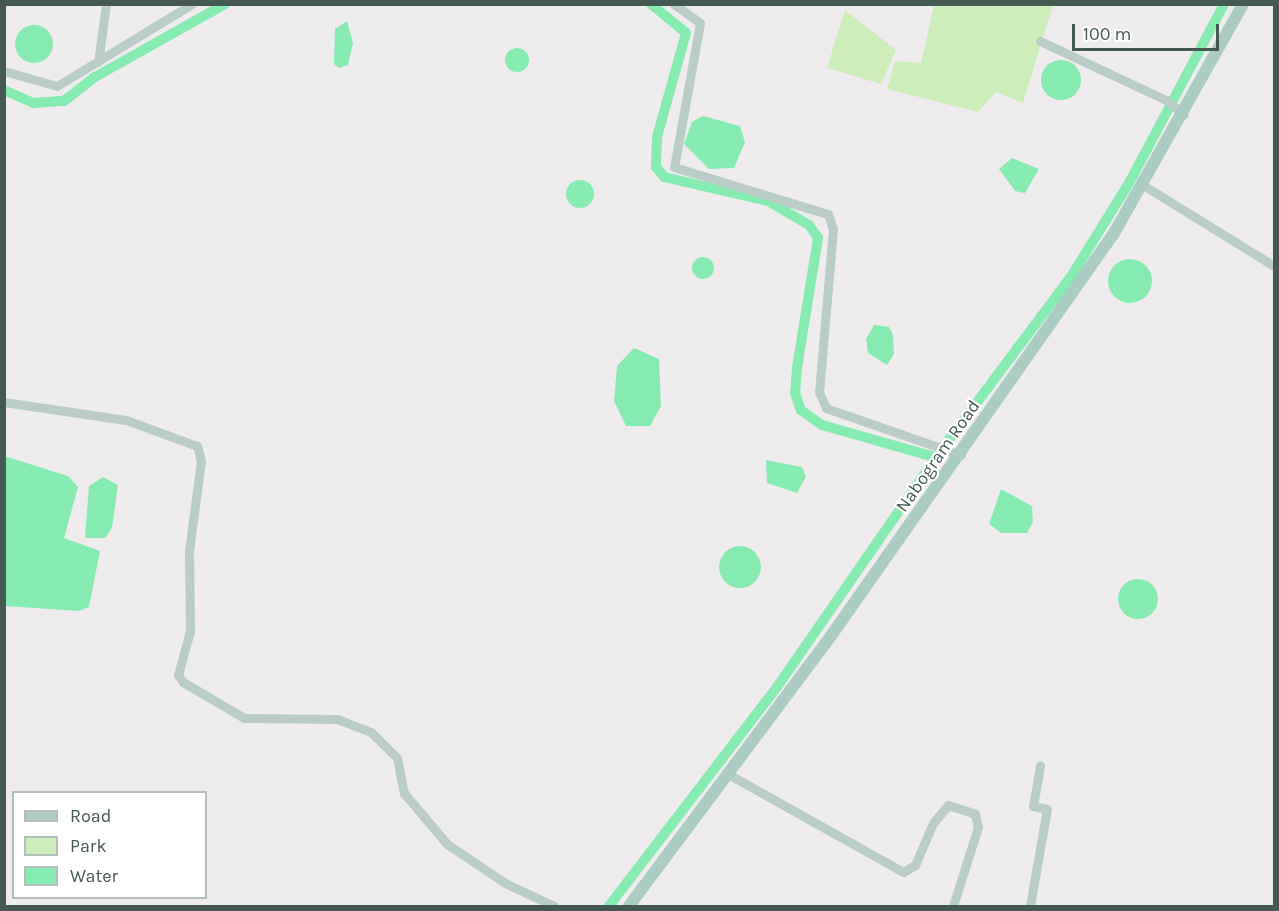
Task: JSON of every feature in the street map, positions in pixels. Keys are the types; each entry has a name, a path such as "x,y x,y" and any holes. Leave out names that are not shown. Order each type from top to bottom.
{"main road":[{"name":"Nabogram Road","path":"629,906 728,774 958,454 1143,184 1243,4"}],"street":[{"path":"98,62 106,4"},
{"path":"4,71 57,86 192,4"},
{"path":"674,4 700,23 675,167 828,214 833,230 819,392 826,408 958,454"},
{"path":"1040,41 1166,100 1181,112"},
{"path":"1143,184 1275,266"},
{"path":"4,402 126,420 197,446 201,461 189,551 190,631 178,675 183,682 244,718 337,719 371,732 397,758 405,793 447,844 505,883 554,906"},
{"path":"1030,906 1047,809 1033,806 1040,766"},
{"path":"728,774 903,872 915,865 933,823 948,805 975,814 978,827 953,906"}],"green space":[{"path":"934,5 1053,5 1023,103 996,92 978,112 887,89 895,61 921,63"},
{"path":"845,10 896,50 881,84 827,68"}],"water":[{"path":"347,21 353,43 348,65 339,68 334,64 335,29"},
{"path":"34,25 47,31 53,44 47,57 34,63 21,57 15,44 21,31"},
{"path":"517,48 522,49 528,55 528,65 522,71 517,72 512,71 506,65 505,60 506,55 512,49"},
{"path":"1061,60 1075,66 1081,80 1075,94 1061,100 1047,94 1041,80 1047,66"},
{"path":"703,116 740,126 745,142 734,168 709,169 684,144 692,122"},
{"path":"1012,158 1039,169 1025,193 1015,191 999,169"},
{"path":"580,180 590,184 594,194 590,204 580,208 570,204 566,194 570,184"},
{"path":"699,257 707,257 714,264 714,272 707,279 699,279 692,272 692,264"},
{"path":"1130,259 1146,265 1152,281 1146,297 1130,303 1114,297 1108,281 1114,265"},
{"path":"874,325 889,327 893,335 894,354 887,365 868,353 866,339"},
{"path":"634,348 659,359 661,406 650,426 626,426 614,401 617,366"},
{"path":"4,456 68,476 78,487 64,538 100,551 89,607 79,611 5,606"},
{"path":"766,460 802,467 806,477 797,493 767,483"},
{"path":"103,477 118,485 112,528 105,538 85,538 89,486"},
{"path":"1001,489 1032,506 1033,522 1027,533 1001,533 989,524"},
{"path":"740,546 755,552 761,567 755,582 740,588 725,582 719,567 725,552"},
{"path":"1138,579 1146,580 1152,585 1157,591 1157,607 1152,613 1146,618 1138,619 1130,618 1124,613 1119,607 1118,599 1119,591 1124,585 1130,580"}],"waterway":[{"path":"4,90 33,103 64,101 95,77 225,4"},
{"path":"651,4 686,33 657,137 656,167 664,177 768,201 809,225 818,238 797,367 795,393 801,410 822,425 938,458"},
{"path":"609,906 777,687 942,449 1072,275 1129,183 1224,4"}]}
